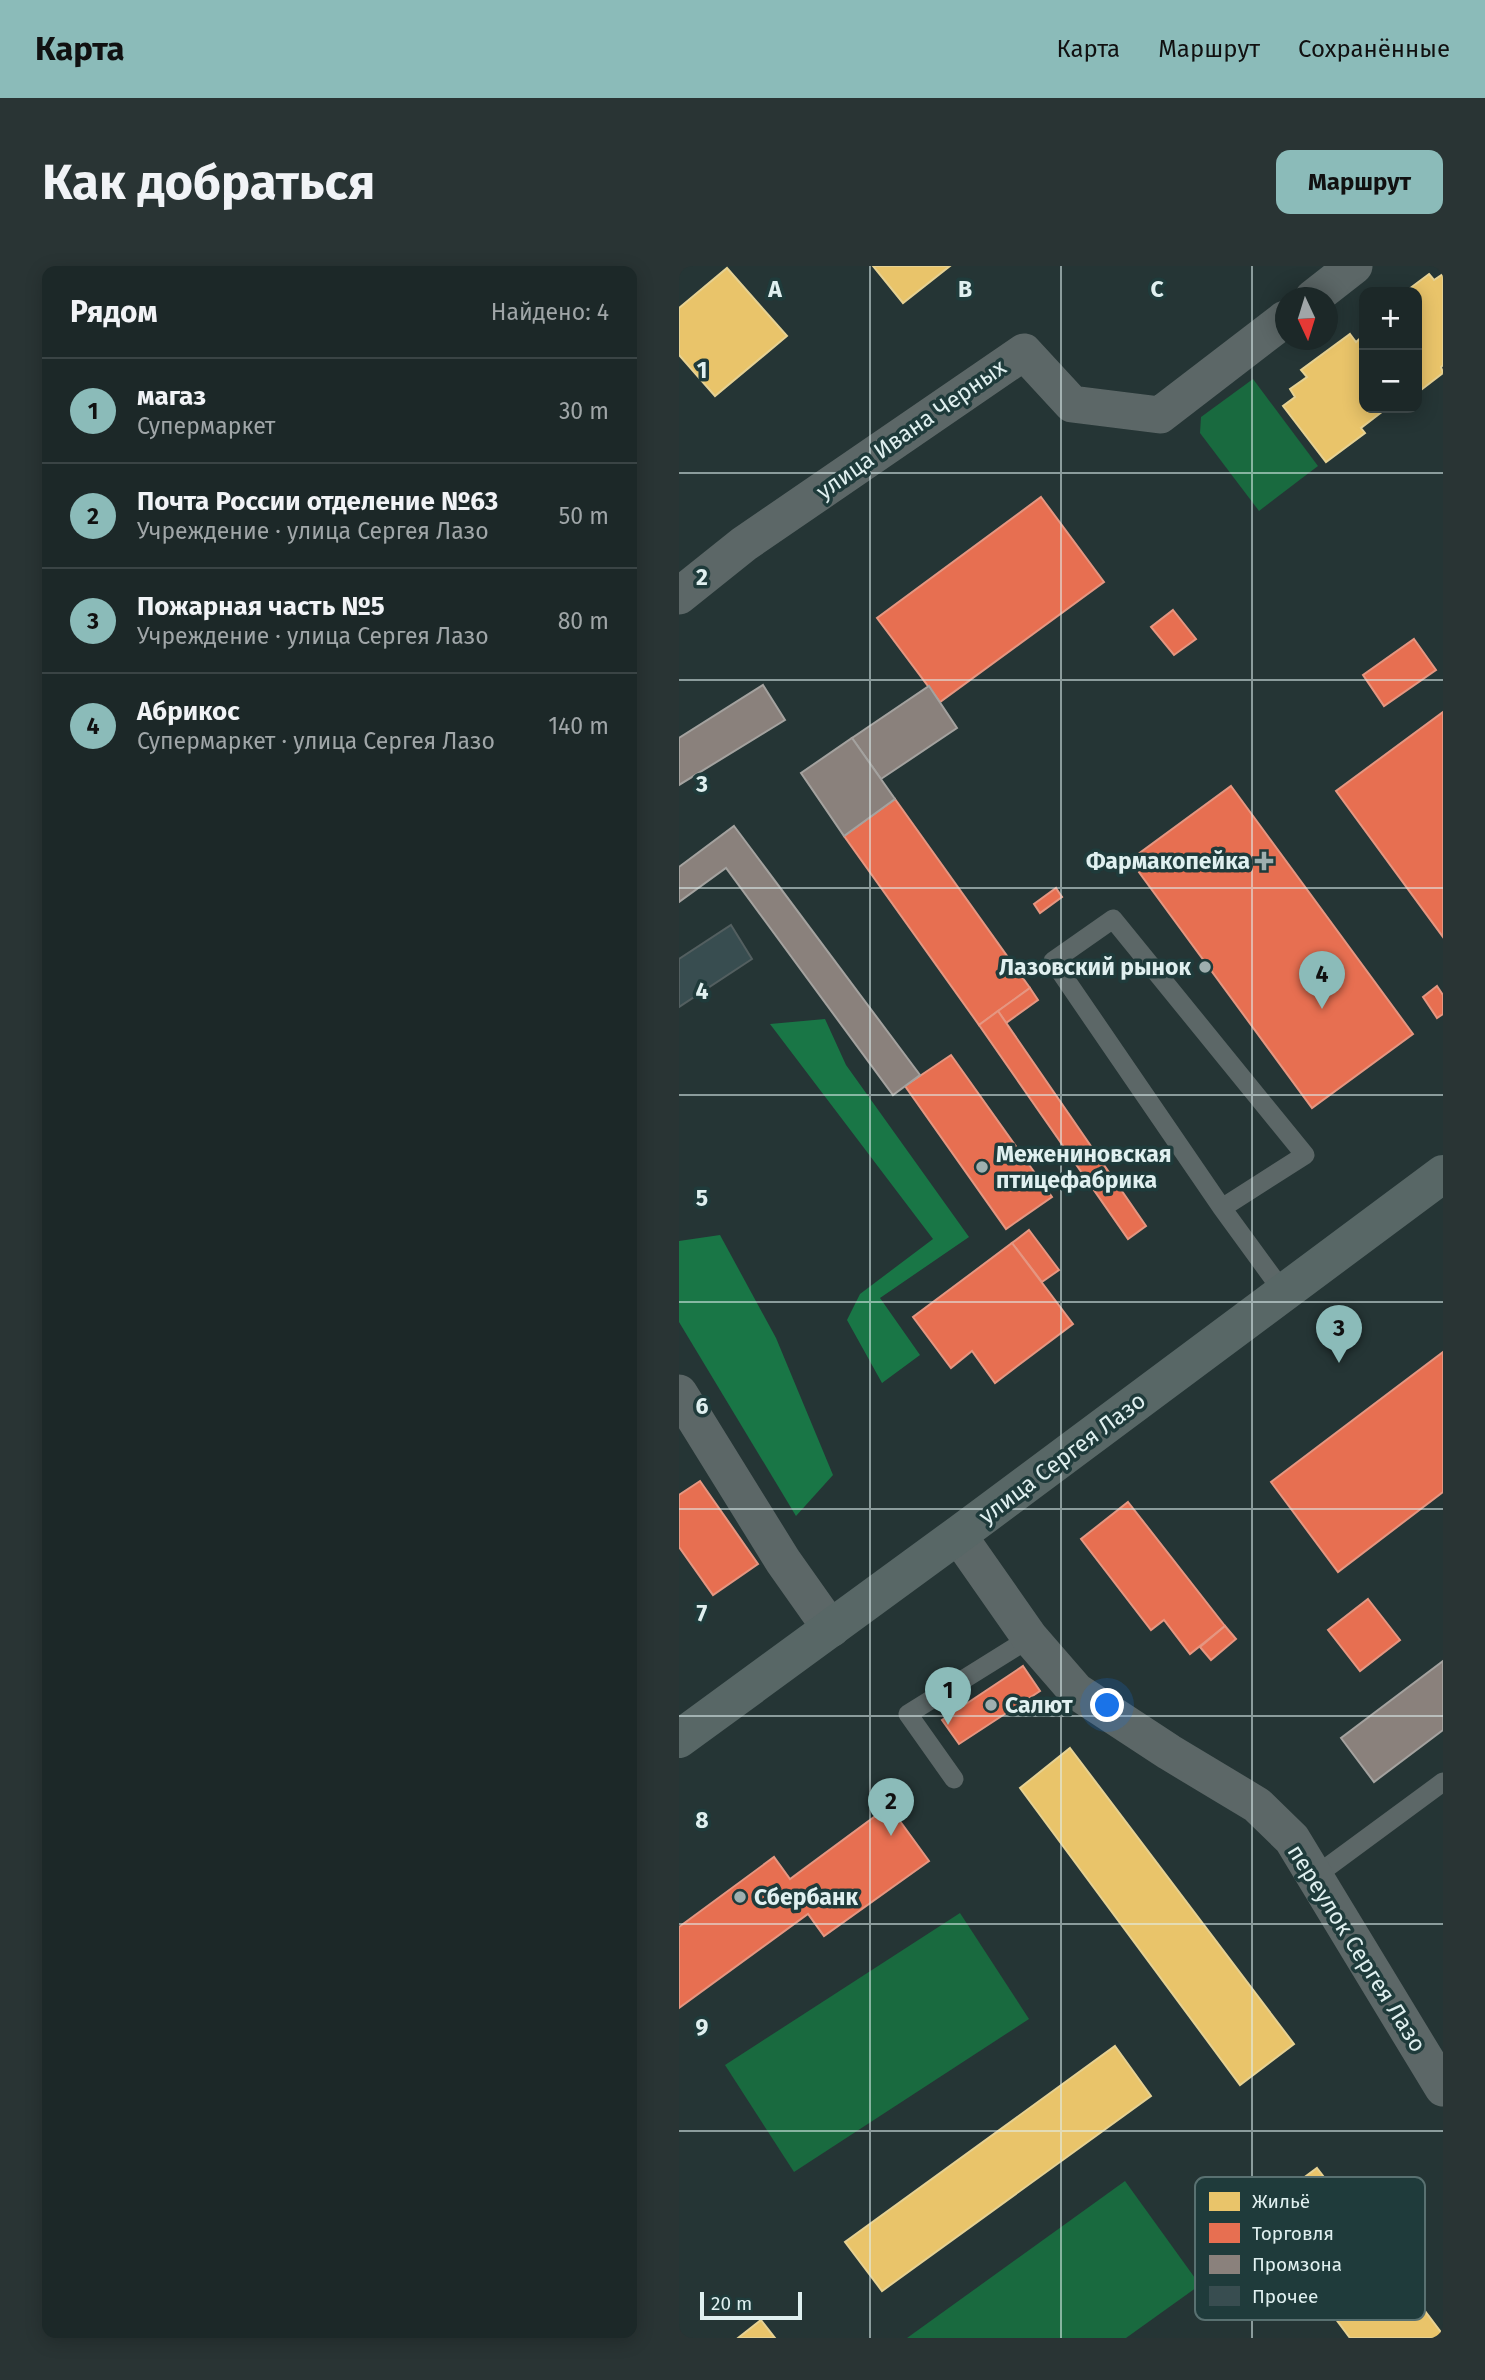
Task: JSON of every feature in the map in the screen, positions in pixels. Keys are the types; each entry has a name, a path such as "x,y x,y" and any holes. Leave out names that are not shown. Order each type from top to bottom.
{"street":[{"path":"1327,287 1354,266"},
{"name":"улица Ивана Черных","path":"679,596 744,544 1024,352 1072,404 1160,415 1275,326"},
{"name":"улица Сергея Лазо","path":"679,1739 1443,1174"},
{"path":"679,1393 783,1561 831,1629"},
{"name":"переулок Сергея Лазо","path":"958,1535 1030,1638 1076,1691 1257,1805 1291,1839 1440,2075"}],"lane":[{"path":"1222,1208 1305,1155 1113,919 1053,961 1222,1208 1283,1293"},
{"path":"954,1779 908,1714 1030,1638"},
{"path":"1314,1877 1443,1782"}],"green space":[{"path":"1253,379 1318,466 1259,511 1200,433 1201,417"},
{"path":"825,1019 846,1065 969,1237 880,1298 920,1355 882,1383 847,1320 860,1294 933,1239 770,1024"},
{"path":"720,1235 776,1338 833,1475 796,1516 679,1322 679,1241"},
{"path":"960,1913 1029,2019 794,2172 725,2065"},
{"path":"1125,2181 1195,2278 1195,2289 1126,2338 907,2338"}],"building: Жильё":[{"path":"873,266 950,266 903,303"},
{"path":"727,268 787,336 715,396 679,355 679,308"},
{"path":"1429,274 1434,280 1443,274 1443,373 1422,389 1422,287 1412,287"},
{"path":"1350,334 1356,342 1359,339 1359,413 1380,413 1361,428 1365,433 1326,462 1283,406 1295,397 1290,389 1307,377 1301,370 1328,350 1338,350 1338,343"},
{"path":"1070,1748 1294,2044 1240,2085 1020,1788"},
{"path":"1115,2046 1151,2096 882,2291 845,2242"},
{"path":"1317,2168 1324,2177 1305,2177"},
{"path":"1425,2311 1443,2335 1443,2338 1350,2338 1337,2320 1425,2320"},
{"path":"761,2320 775,2338 738,2338"}],"building: Торговля":[{"path":"1041,497 1104,582 940,702 877,618"},
{"path":"1173,610 1196,639 1174,655 1151,627"},
{"path":"1414,639 1436,670 1384,706 1363,675"},
{"path":"1443,712 1443,937 1336,791"},
{"path":"1231,786 1413,1034 1312,1108 1130,860"},
{"path":"895,799 1030,988 979,1025 844,836"},
{"path":"1056,888 1062,897 1040,913 1034,904"},
{"path":"1437,986 1443,995 1443,1014 1437,1018 1423,997"},
{"path":"1030,988 1038,1000 1006,1023 998,1011"},
{"path":"998,1011 1146,1226 1128,1239 979,1025"},
{"path":"951,1055 1052,1197 1006,1229 905,1086"},
{"path":"1029,1230 1059,1270 1042,1282 1012,1243"},
{"path":"1012,1243 1073,1324 995,1383 972,1351 951,1368 913,1317"},
{"path":"1443,1352 1443,1492 1338,1572 1271,1482"},
{"path":"700,1481 758,1564 713,1595 679,1547 679,1495"},
{"path":"1128,1502 1225,1626 1190,1654 1164,1620 1151,1630 1081,1539"},
{"path":"1368,1599 1400,1640 1360,1671 1328,1630"},
{"path":"1225,1626 1236,1639 1211,1660 1200,1647"},
{"name":"Салют","path":"1023,1666 1040,1691 959,1744 942,1720"},
{"path":"889,1806 929,1861 824,1936 808,1914 679,2008 679,1927 774,1857 790,1879"}],"building: Промзона":[{"path":"763,685 785,720 679,785 679,738"},
{"path":"929,686 957,728 881,779 852,738"},
{"path":"852,738 895,799 844,836 801,773"},
{"path":"734,826 920,1075 893,1095 726,868 679,902 679,867"},
{"path":"1443,1661 1443,1730 1374,1782 1341,1738"}],"building: Прочее":[{"path":"731,925 752,959 679,1007 679,959"}],"place":[{"name":"Фармакопейка","path":"1264,861"},
{"name":"Лазовский рынок","path":"1205,967"},
{"name":"Абрикос","path":"1322,1009"},
{"name":"Межениновская птицефабрика","path":"982,1167"},
{"name":"Пожарная часть №5","path":"1339,1363"},
{"name":"Салют","path":"991,1705"},
{"name":"магаз","path":"948,1725"},
{"name":"Почта России отделение №63","path":"891,1836"},
{"name":"Сбербанк","path":"740,1897"}]}
